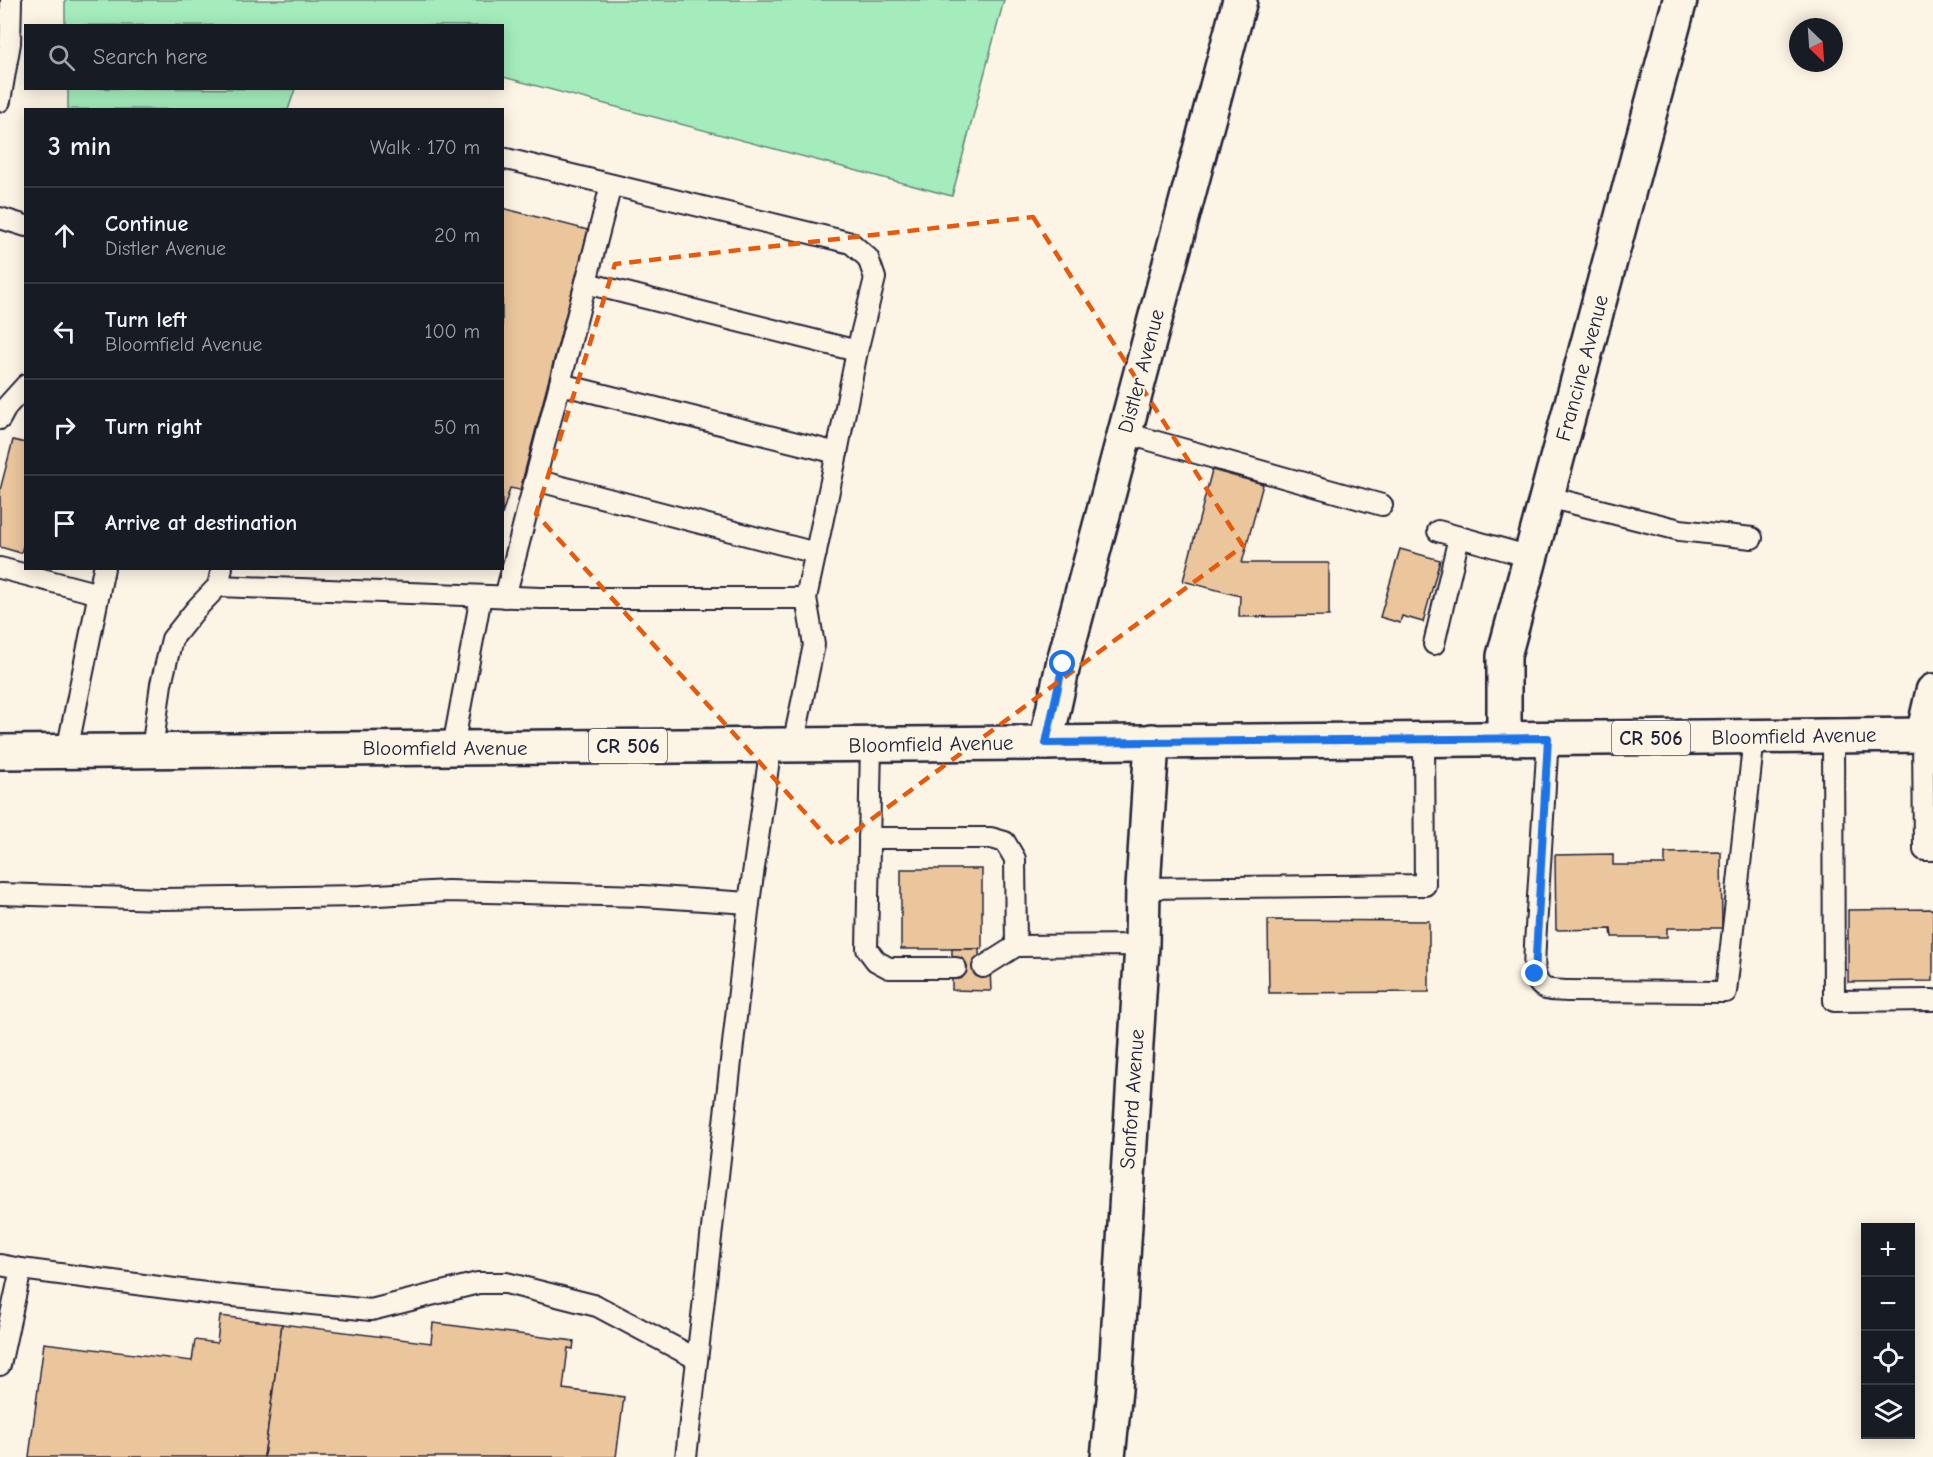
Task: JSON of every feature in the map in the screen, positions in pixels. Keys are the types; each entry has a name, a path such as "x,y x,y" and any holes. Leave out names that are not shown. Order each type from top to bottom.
{"street":[{"name":"Distler Avenue","path":"1046,743 1063,664 1240,0"},
{"name":"Francine Avenue","path":"1504,738 1504,656 1680,0"},
{"path":"1928,735 1933,691"},
{"name":"Bloomfield Avenue","path":"0,752 1928,735"},
{"name":"Sanford Avenue","path":"1108,1457 1115,1390 1152,741"}],"lane":[{"path":"0,101 10,43 12,0"},
{"path":"504,158 851,243 868,258 875,278 857,351 806,598 814,645 782,745 749,903 686,1457"},
{"path":"505,597 611,185"},
{"path":"0,218 24,225"},
{"path":"586,283 857,351"},
{"path":"560,384 837,453"},
{"path":"0,419 7,406 24,387"},
{"path":"1125,433 1382,505"},
{"path":"535,480 816,553"},
{"path":"1548,497 1680,530 1752,538"},
{"path":"1438,531 1531,557"},
{"path":"1434,645 1459,537"},
{"path":"0,568 99,594"},
{"path":"67,751 104,570"},
{"path":"152,750 161,684 172,639 220,577 505,597 806,598"},
{"path":"453,747 482,596"},
{"path":"1928,735 1924,850 1933,850"},
{"path":"1833,736 1834,1001 1933,1000"},
{"path":"1548,738 1535,944 1535,974 1539,984 1547,989 1566,991 1726,992 1754,737"},
{"path":"1143,888 1425,885 1424,740"},
{"path":"871,744 867,949 876,961 889,968 956,968"},
{"path":"869,838 992,838 1005,842 1015,860 1016,946"},
{"path":"0,894 163,899 361,896 447,891 644,896 749,903"},
{"path":"983,967 1016,946 1142,945"},
{"path":"0,1265 213,1294 371,1310 478,1283 506,1283 597,1306 697,1359"},
{"path":"0,1365 21,1269"}],"highlighted area":[{"path":"1033,217 1243,546 835,846 536,514 615,264"}],"green space":[{"path":"65,0 1004,0 952,196 504,77 504,24 65,24"},
{"path":"68,90 295,90 289,108 68,108"}],"building":[{"path":"504,209 588,230 520,490 510,488 504,508"},
{"path":"13,440 24,443 24,543 21,553 0,547 0,490"},
{"path":"1212,470 1263,484 1242,563 1329,563 1329,616 1239,617 1240,596 1183,581"},
{"path":"1400,549 1440,560 1423,622 1402,616 1400,623 1380,617"},
{"path":"1721,852 1722,928 1667,928 1667,937 1612,937 1611,929 1556,930 1555,855 1613,854 1613,865 1665,865 1665,853"},
{"path":"901,869 982,869 982,949 901,949"},
{"path":"1933,909 1933,981 1848,982 1848,910"},
{"path":"1268,920 1429,921 1429,992 1269,993"},
{"path":"952,949 979,949 979,969 990,969 991,991 952,990"},
{"path":"220,1316 282,1324 264,1457 29,1457 44,1343 192,1361 195,1340 217,1343"},
{"path":"433,1323 574,1341 573,1349 568,1348 563,1389 624,1397 616,1457 264,1457 282,1324 431,1343"}],"route":[{"path":"1063,664 1046,743 1548,738 1535,974"}]}
